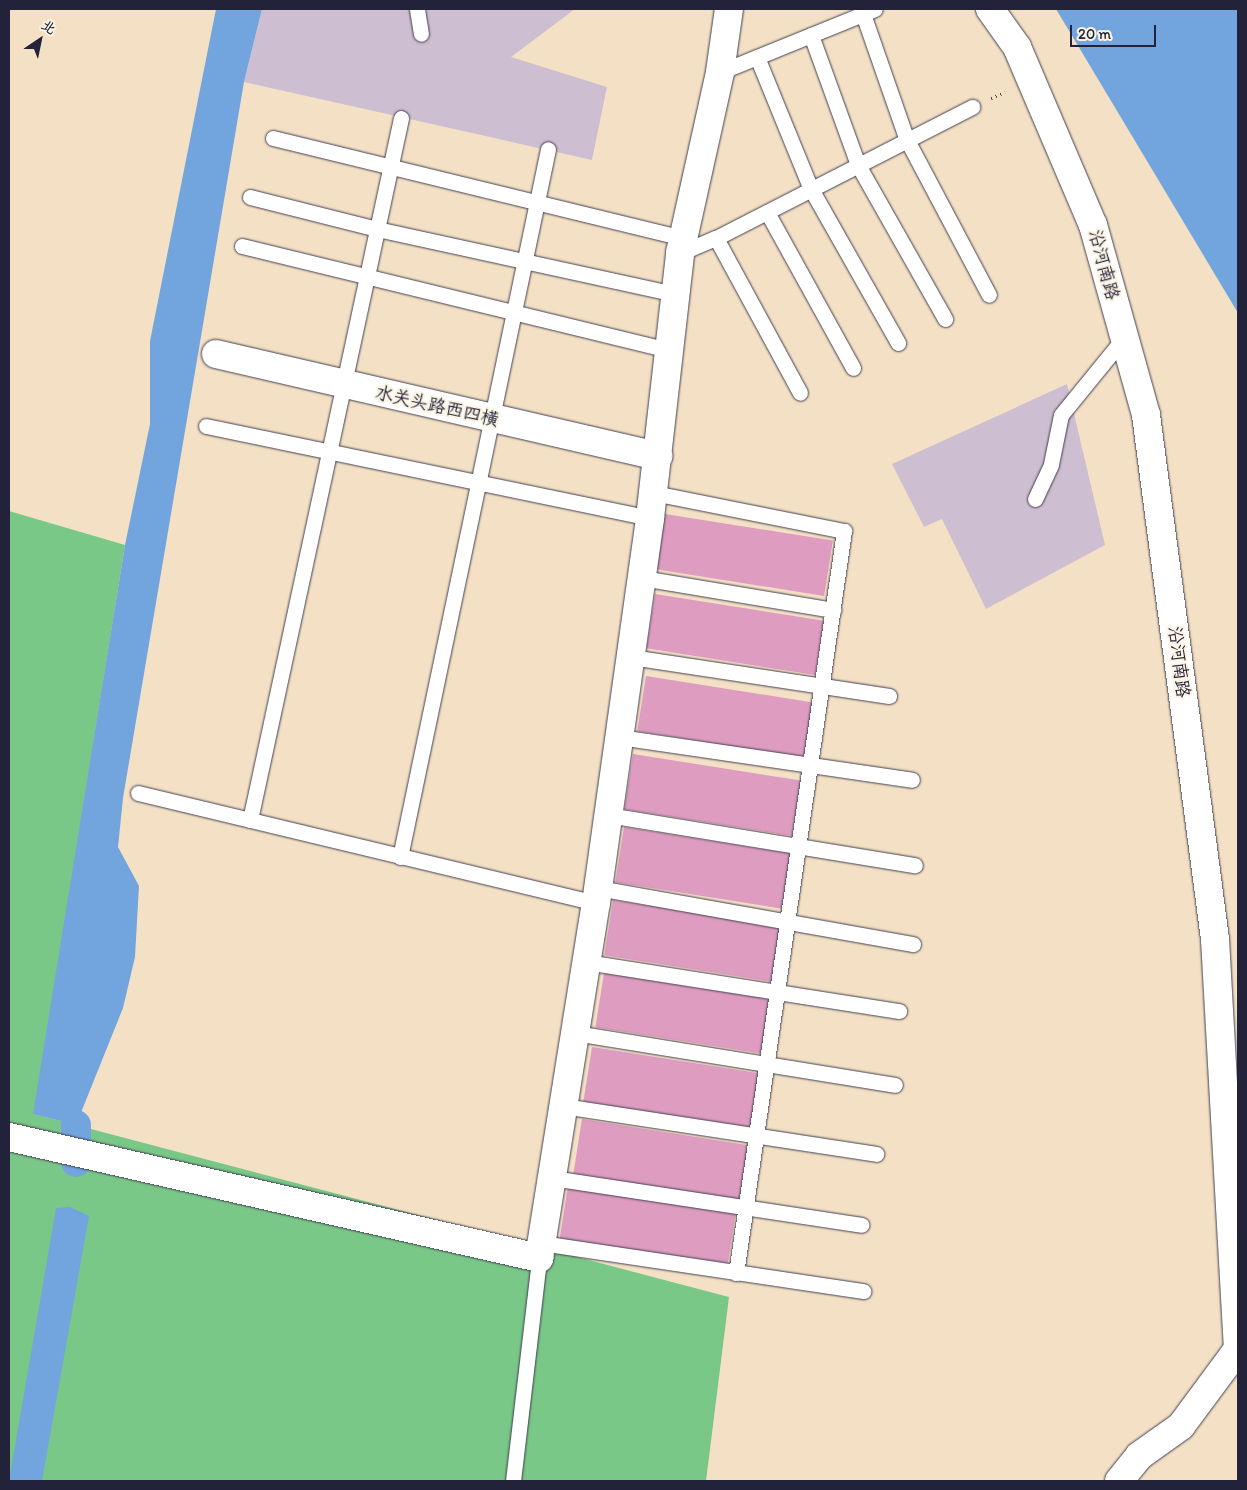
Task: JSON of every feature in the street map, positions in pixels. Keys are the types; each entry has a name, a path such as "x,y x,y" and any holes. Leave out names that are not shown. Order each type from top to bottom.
{"street":[{"path":"9,1137 540,1250 597,895 620,737 652,506 682,245 720,72 729,9"},
{"name":"沿河南路","path":"990,9 1017,47 1093,225 1146,415 1215,939 1238,1348"},
{"name":"水关头路西四横","path":"216,354 658,456"},
{"path":"1119,1481 1139,1456 1181,1426 1238,1348"}],"lane":[{"path":"417,9 421,34"},
{"path":"720,72 869,11 907,140 989,295"},
{"path":"810,35 858,165 945,319"},
{"path":"757,58 811,189 898,343"},
{"path":"273,138 536,202 682,245 716,238 972,107"},
{"path":"250,820 401,118"},
{"path":"400,857 548,149"},
{"path":"250,197 377,229 676,294"},
{"path":"767,212 853,368"},
{"path":"716,238 800,393"},
{"path":"242,246 670,350"},
{"path":"1035,499 1052,464 1061,415 1124,339"},
{"path":"206,426 478,483 844,531 736,1274"},
{"path":"642,578 833,610"},
{"path":"631,657 822,688 889,696"},
{"path":"620,737 912,780"},
{"path":"138,793 400,857 597,895 788,922 913,944"},
{"path":"608,815 915,865"},
{"path":"586,962 899,1011"},
{"path":"575,1033 895,1085"},
{"path":"563,1106 876,1154"},
{"path":"552,1178 861,1225"},
{"path":"513,1481 540,1250 863,1291"}],"path":[{"path":"972,107 1030,80"}],"shaded area":[{"path":"262,9 575,9 511,57 607,87 592,160 244,82"},
{"path":"1067,384 1105,545 986,609 942,519 924,527 892,464"}],"green space":[{"path":"9,511 125,545 34,1114 729,1297 706,1481 9,1481"}],"water":[{"path":"216,9 262,9 244,82 123,798 118,847 139,886 135,957 123,1008 76,1125 33,1114 125,545 150,424 150,341"},
{"path":"1056,9 1238,9 1238,313"},
{"path":"70,1207 89,1216 42,1481 9,1481 56,1208"}],"building":[{"path":"665,514 833,541 824,596 656,569"},
{"path":"655,594 824,621 815,675 646,648"},
{"path":"646,676 813,702 804,758 637,731"},
{"path":"633,754 801,781 792,836 624,809"},
{"path":"624,827 792,854 783,909 615,882"},
{"path":"613,900 781,927 772,982 604,955"},
{"path":"604,973 771,999 762,1054 595,1027"},
{"path":"592,1047 760,1074 751,1129 583,1102"},
{"path":"582,1119 750,1146 741,1201 573,1174"},
{"path":"568,1186 736,1213 727,1268 559,1241"}],"waterway":[{"path":"76,1125 76,1162"}]}
